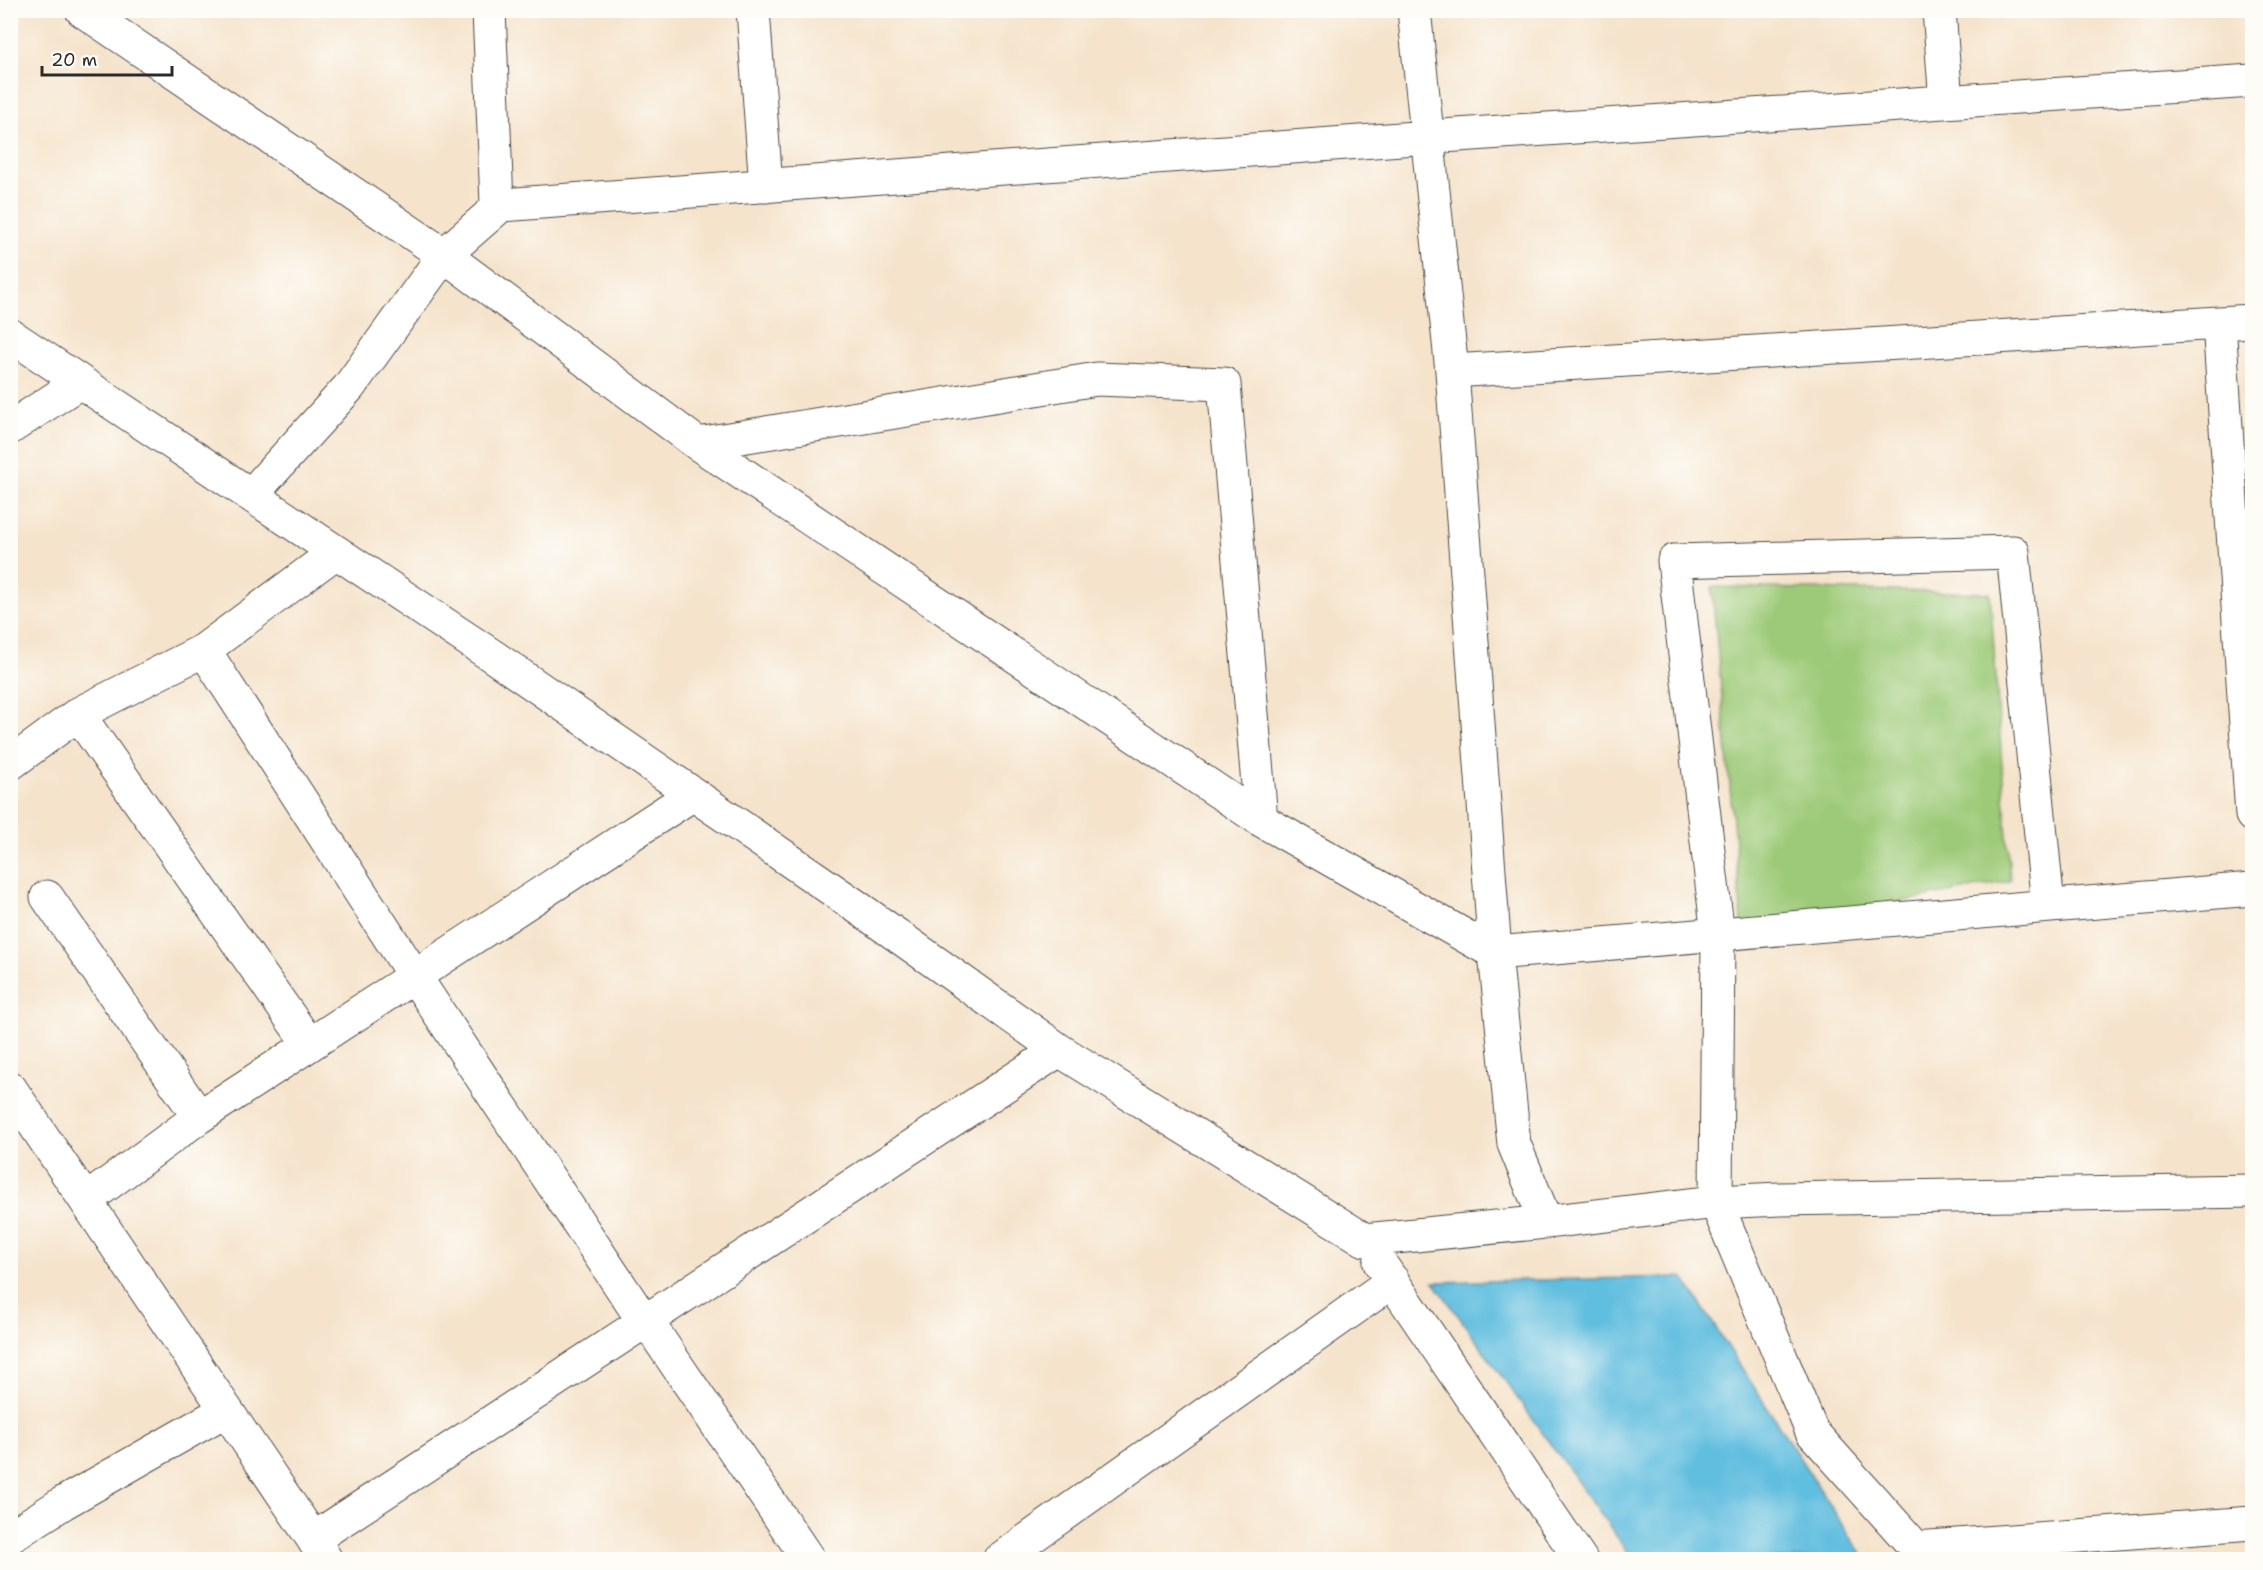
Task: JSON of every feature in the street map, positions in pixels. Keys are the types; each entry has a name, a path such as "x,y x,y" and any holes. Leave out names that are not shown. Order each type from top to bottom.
{"street":[{"path":"82,10 444,255 698,444 1261,820 1495,953 2253,889"},
{"path":"489,10 497,204 501,205"},
{"path":"753,10 766,186"},
{"path":"1414,10 1452,371 1495,953 1514,1144 1546,1222"},
{"path":"1939,10 1946,102"},
{"path":"251,495 349,387 444,255 501,205 1428,137 2253,81"},
{"path":"1452,371 2253,321"},
{"path":"2219,323 2248,673 2253,815"},
{"path":"10,335 693,794 1059,1050 1365,1240 1581,1560"},
{"path":"698,444 1096,380 1224,384 1261,820"},
{"path":"10,428 80,382"},
{"path":"10,764 78,714 204,650 336,552"},
{"path":"2048,906 2013,552 1674,561 1718,934 1716,1202 1812,1432 1920,1554 2253,1523"},
{"path":"204,650 415,977 643,1320 646,1320 809,1560"},
{"path":"78,714 309,1044"},
{"path":"86,1200 199,1117 693,794"},
{"path":"47,897 199,1117"},
{"path":"10,1088 320,1549 646,1320 1059,1050"},
{"path":"1365,1240 1716,1202 2253,1191"},
{"path":"999,1560 1393,1281"},
{"path":"10,1537 63,1503 226,1410"}],"green space":[{"path":"1712,587 1990,593 2010,881 1743,932"}],"water":[{"path":"1683,1277 1865,1559 1633,1559 1434,1282"}]}
